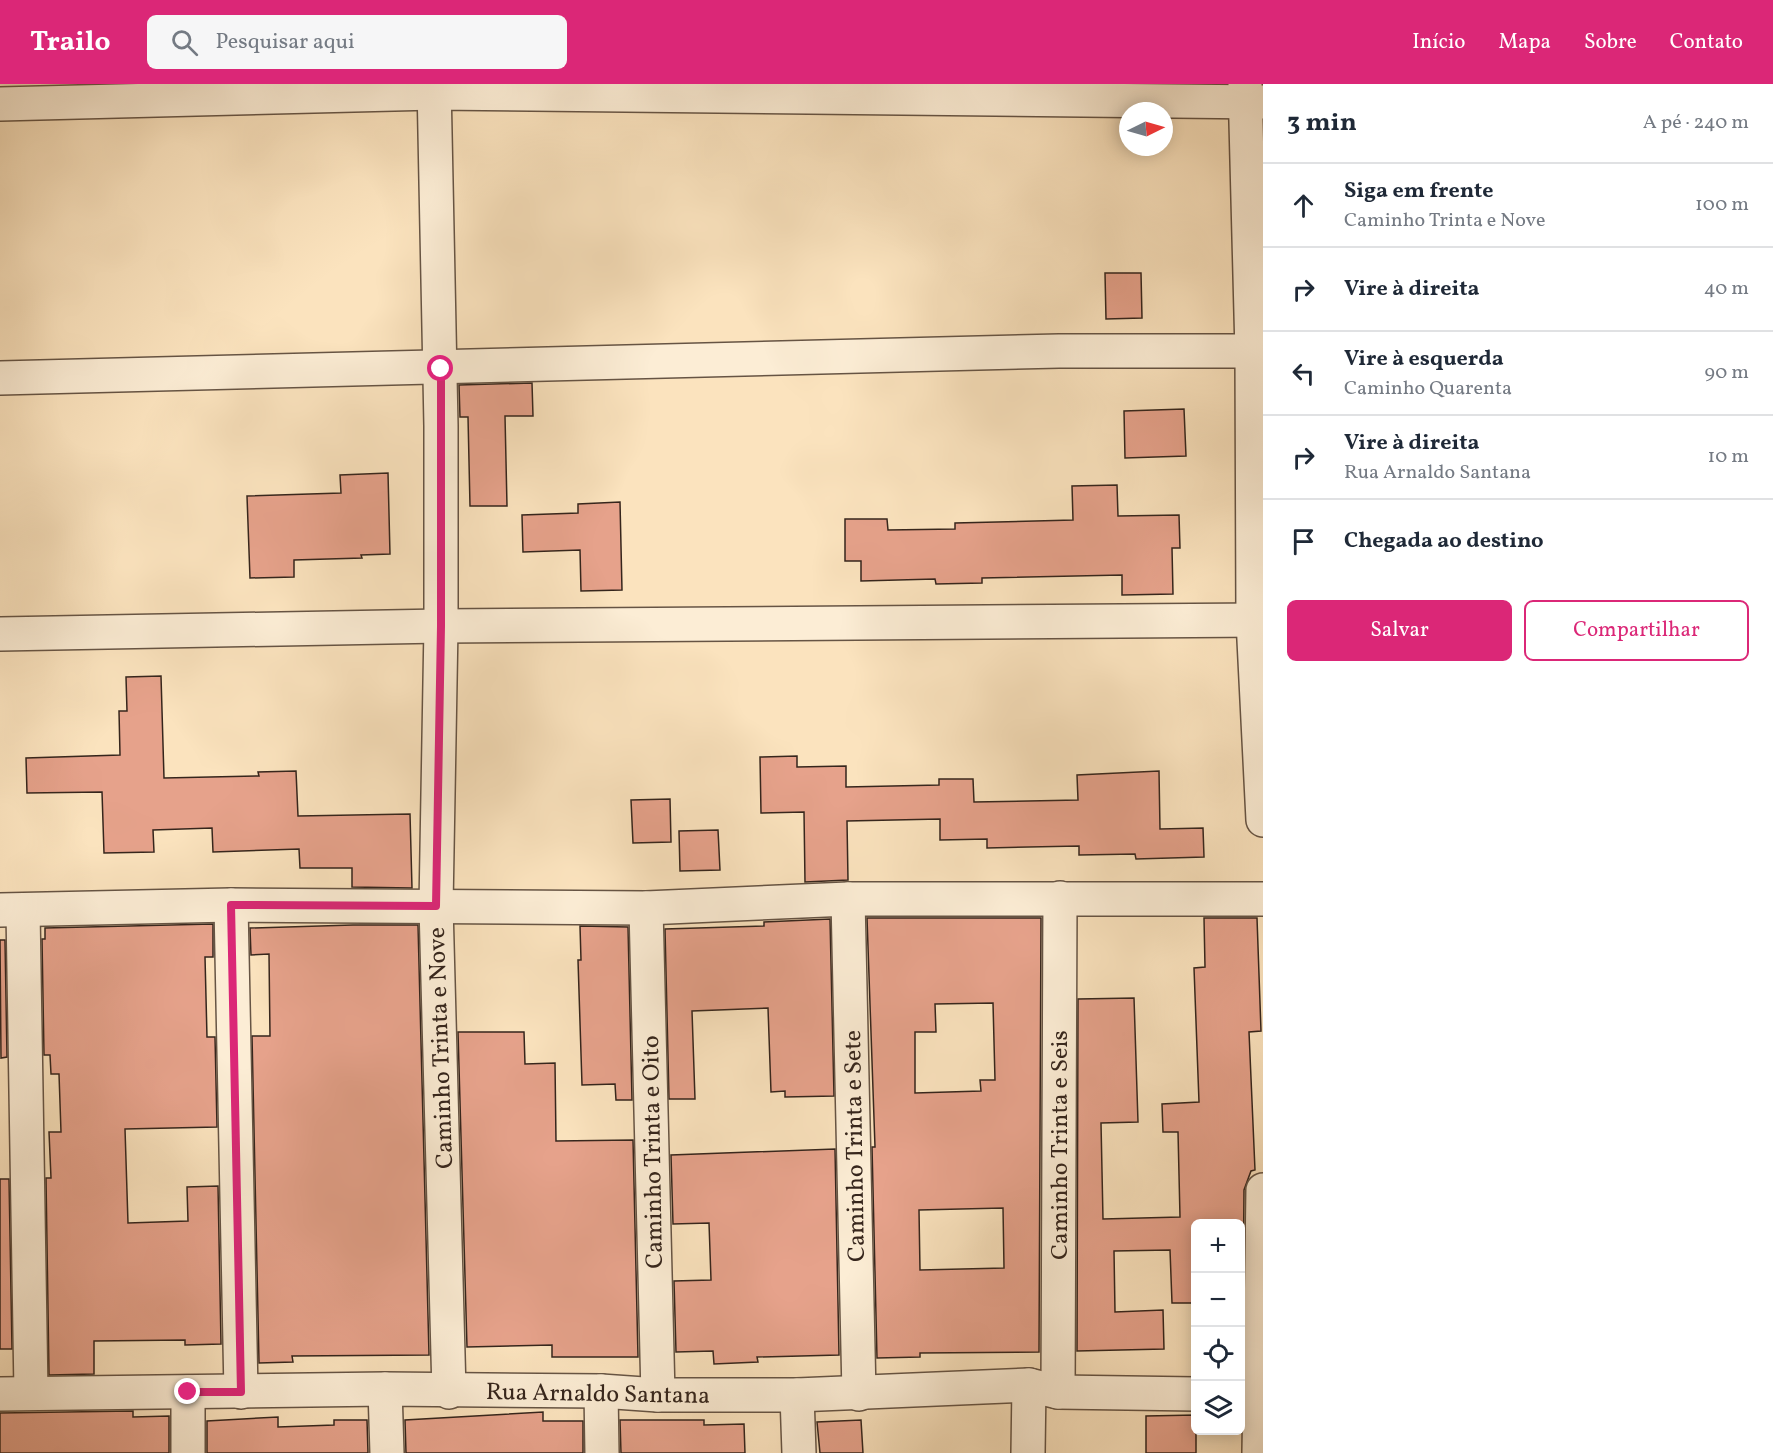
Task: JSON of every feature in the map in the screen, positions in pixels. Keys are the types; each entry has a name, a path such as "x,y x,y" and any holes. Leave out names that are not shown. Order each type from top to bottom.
{"street":[{"path":"0,104 434,89 1251,96 1258,352 1258,620 1263,820"},
{"name":"Caminho Trinta e Nove","path":"434,89 441,369 441,626 436,906 449,1392"},
{"path":"0,378 441,369 1059,351 1258,352"},
{"path":"0,634 441,626 1258,620"},
{"name":"Caminho Trinta e Seis","path":"1028,1453 1044,1388 1060,898"},
{"path":"16,1393 11,911 231,905 646,908 848,899 1263,899"},
{"name":"Caminho Trinta e Sete","path":"848,899 859,1394"},
{"path":"231,905 241,1392"},
{"name":"Caminho Trinta e Oito","path":"646,908 658,1395"},
{"path":"1259,1453 1255,1395 1263,1190"},
{"name":"Rua Arnaldo Santana","path":"16,1393 385,1389 449,1392 601,1391 658,1395 797,1395 1044,1388 1191,1394"},
{"path":"385,1389 387,1453"},
{"path":"601,1391 602,1453"},
{"path":"188,1392 188,1453"},
{"path":"797,1395 799,1453"}],"building":[{"path":"1105,273 1141,273 1142,318 1106,319"},
{"path":"532,383 533,416 505,416 507,506 470,506 468,417 460,417 459,385"},
{"path":"1184,409 1186,456 1125,458 1124,411"},
{"path":"388,473 390,554 361,555 362,558 294,560 294,577 250,578 247,496 341,493 340,475"},
{"path":"1117,485 1118,516 1179,515 1180,548 1172,548 1173,594 1122,595 1122,575 982,578 982,583 936,584 935,579 861,581 861,561 845,561 845,519 887,519 888,530 955,529 955,523 1073,520 1072,486"},
{"path":"620,502 622,590 581,591 580,550 523,552 522,515 578,513 578,504"},
{"path":"161,676 164,778 259,776 258,772 296,771 298,816 410,814 412,888 352,887 352,868 300,868 299,849 213,852 212,828 153,830 154,852 104,853 102,792 27,793 26,758 120,755 119,711 127,711 126,677"},
{"path":"797,756 797,767 846,766 846,787 939,785 939,779 973,779 974,802 1078,800 1077,775 1159,771 1160,829 1203,828 1204,857 1136,859 1135,854 1079,855 1079,846 987,848 987,839 940,840 940,819 847,821 848,880 805,882 804,812 761,813 760,757"},
{"path":"670,799 671,842 633,843 631,800"},
{"path":"718,830 720,870 680,871 679,831"},
{"path":"867,918 1041,918 1039,1352 920,1353 920,1357 877,1358 872,1147 875,1147","holes":["993,1003 995,1080 980,1080 981,1091 915,1093 915,1032 936,1032 935,1004","1003,1208 1004,1268 920,1270 919,1210"]},
{"path":"1204,918 1257,918 1261,1031 1249,1032 1255,1170 1251,1171 1244,1190 1244,1219 1191,1219 1191,1303 1172,1303 1170,1250 1114,1251 1115,1312 1163,1310 1164,1349 1077,1351 1078,999 1134,998 1138,1122 1101,1123 1103,1219 1180,1217 1178,1132 1163,1132 1162,1104 1199,1102 1194,968 1205,967"},
{"path":"830,919 834,1096 785,1097 785,1091 771,1092 768,1008 692,1011 695,1099 669,1099 665,929 764,926 764,922"},
{"path":"213,924 213,957 205,957 207,1037 215,1037 217,1127 125,1129 128,1223 188,1221 187,1187 218,1186 221,1344 185,1345 185,1340 94,1341 94,1374 49,1375 46,1178 51,1178 49,1132 61,1132 59,1074 51,1074 50,1055 44,1055 42,939 45,939 45,928"},
{"path":"418,925 429,1355 292,1356 293,1362 259,1363 252,1036 270,1036 269,954 251,955 250,928"},
{"path":"580,926 628,927 632,1100 616,1100 615,1084 582,1085 578,960 581,960"},
{"path":"0,940 5,940 7,1057 1,1058"},
{"path":"458,1032 524,1032 525,1064 555,1063 556,1141 633,1140 638,1357 552,1357 552,1345 467,1347"},
{"path":"835,1149 839,1355 757,1357 758,1362 714,1364 713,1351 676,1352 674,1281 711,1280 709,1223 673,1224 671,1155"},
{"path":"0,1179 9,1179 12,1349 0,1349"},
{"path":"133,1411 133,1417 169,1416 169,1453 0,1453 0,1413"},
{"path":"543,1412 543,1421 583,1421 583,1453 406,1453 405,1420"},
{"path":"1191,1415 1191,1435 1196,1435 1196,1453 1146,1453 1146,1416"},
{"path":"278,1417 278,1427 334,1425 334,1420 367,1420 368,1453 207,1453 207,1421"},
{"path":"620,1420 704,1420 704,1425 744,1424 745,1453 621,1453"},
{"path":"861,1420 863,1453 820,1453 817,1422"}],"route":[{"path":"188,1392 241,1392 231,905 436,906 441,626 441,369"}]}
